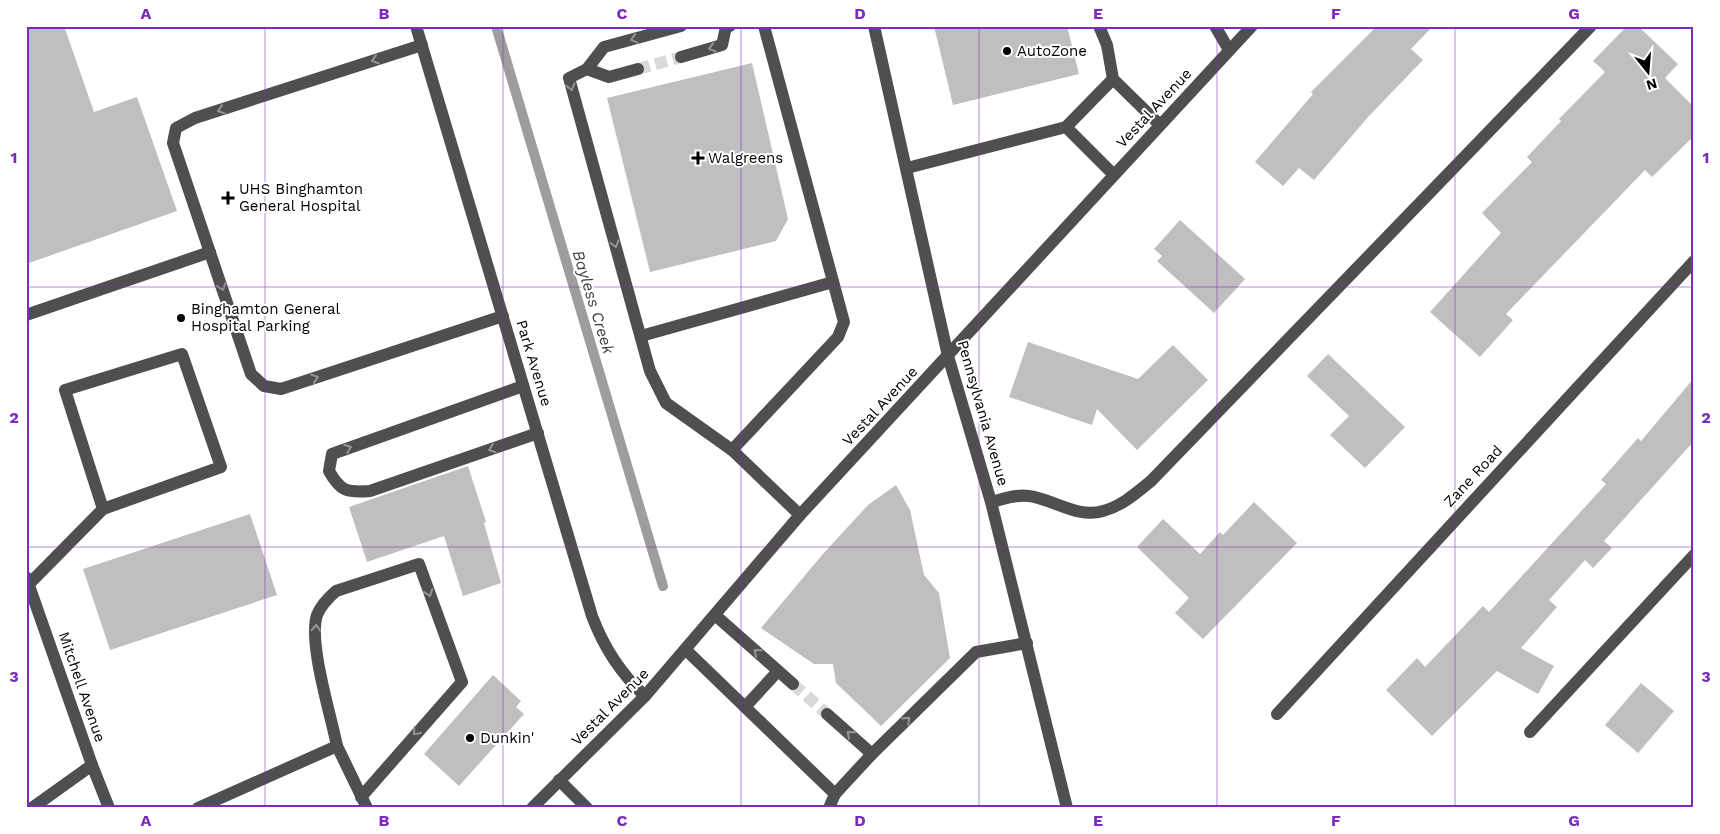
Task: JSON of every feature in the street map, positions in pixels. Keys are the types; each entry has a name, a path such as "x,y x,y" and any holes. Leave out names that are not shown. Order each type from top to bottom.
{"street":[{"name":"Park Avenue","path":"416,26 592,616 600,636 621,670 645,696"},
{"path":"681,26 604,47 587,69 568,78 650,371 666,403 732,450 800,515"},
{"path":"732,450 838,337 844,322 764,26"},
{"name":"Pennsylvania Avenue","path":"874,26 948,356 991,502 1067,808"},
{"path":"1099,26 1107,44 1113,79 1160,125"},
{"path":"1215,26 1229,50"},
{"name":"Vestal Avenue","path":"532,808 645,696 800,515 1252,26"},
{"path":"991,502 1028,496 1083,513 1102,512 1121,504 1151,481 1591,26"},
{"path":"681,57 722,45 726,27"},
{"path":"422,45 195,118 176,128 173,143 252,374 264,386 281,389 503,316"},
{"path":"587,69 610,77 638,69"},
{"path":"907,168 1066,127 1113,79"},
{"path":"1066,127 1114,175"},
{"path":"26,315 210,252"},
{"name":"Zane Road","path":"1277,714 1694,261"},
{"path":"641,336 833,282"},
{"path":"27,580 103,508 221,467 182,354 65,390 103,508"},
{"path":"523,386 332,454 329,471 337,485 352,493 370,491 538,433"},
{"path":"1530,732 1694,555"},
{"path":"419,564 462,682 364,802 337,746 315,645 317,616 325,600 336,591 419,564"},
{"name":"Mitchell Avenue","path":"27,580 92,765 110,808"},
{"path":"715,615 794,684"},
{"path":"829,808 835,794 872,754 976,652 1027,643"},
{"path":"686,650 835,794"},
{"path":"745,706 778,670"},
{"path":"827,714 872,754"},
{"path":"198,808 337,746"},
{"path":"32,808 92,765"},
{"path":"559,780 587,808"}],"building":[{"path":"26,26 64,26 94,112 137,97 177,211 26,264"},
{"name":"AutoZone","path":"934,26 1067,26 1079,74 953,105"},
{"path":"1377,26 1433,26 1411,49 1423,60 1369,116 1314,180 1299,168 1283,186 1255,162 1313,94 1311,92"},
{"path":"1627,26 1638,26 1678,64 1665,78 1694,107 1694,136 1652,177 1645,170 1506,314 1513,320 1480,357 1430,312 1501,233 1482,213 1532,162 1527,157 1561,121 1559,119 1605,72 1593,61"},
{"name":"Walgreens","path":"752,63 788,219 776,241 650,272 607,98"},
{"path":"1180,220 1245,279 1214,313 1157,261 1162,256 1154,249"},
{"path":"1028,342 1138,379 1173,345 1208,380 1137,450 1097,409 1092,425 1009,397"},
{"path":"1328,354 1405,427 1365,468 1330,435 1349,416 1307,376"},
{"path":"1694,378 1694,441 1604,541 1612,548 1593,568 1585,560 1549,600 1557,607 1521,648 1554,666 1538,694 1497,671 1432,736 1386,690 1417,658 1425,667 1483,606 1489,612 1606,484 1601,480 1638,438 1641,441"},
{"path":"468,466 486,522 484,523 501,583 463,596 444,536 367,562 349,507"},
{"path":"896,485 910,510 924,575 939,593 950,658 881,726 836,683 833,664 814,664 761,628 822,555 868,505"},
{"path":"1254,502 1297,543 1203,639 1175,613 1189,598 1137,547 1163,519 1200,554 1220,532 1223,535"},
{"path":"250,514 277,595 110,650 83,569"},
{"name":"Dunkin'","path":"493,675 521,701 516,707 524,714 459,786 424,754"},
{"path":"1641,683 1674,711 1638,753 1605,725"}],"waterway":[{"name":"Bayless Creek","path":"496,26 663,586"}],"tunnel":[{"path":"638,69 681,57"},
{"path":"793,684 827,714"}],"place":[{"name":"AutoZone","path":"1007,51"},
{"name":"Walgreens","path":"698,158"},
{"name":"UHS Binghamton General Hospital","path":"228,198"},
{"name":"Binghamton General Hospital Parking","path":"181,318"},
{"name":"Dunkin'","path":"470,738"}]}
